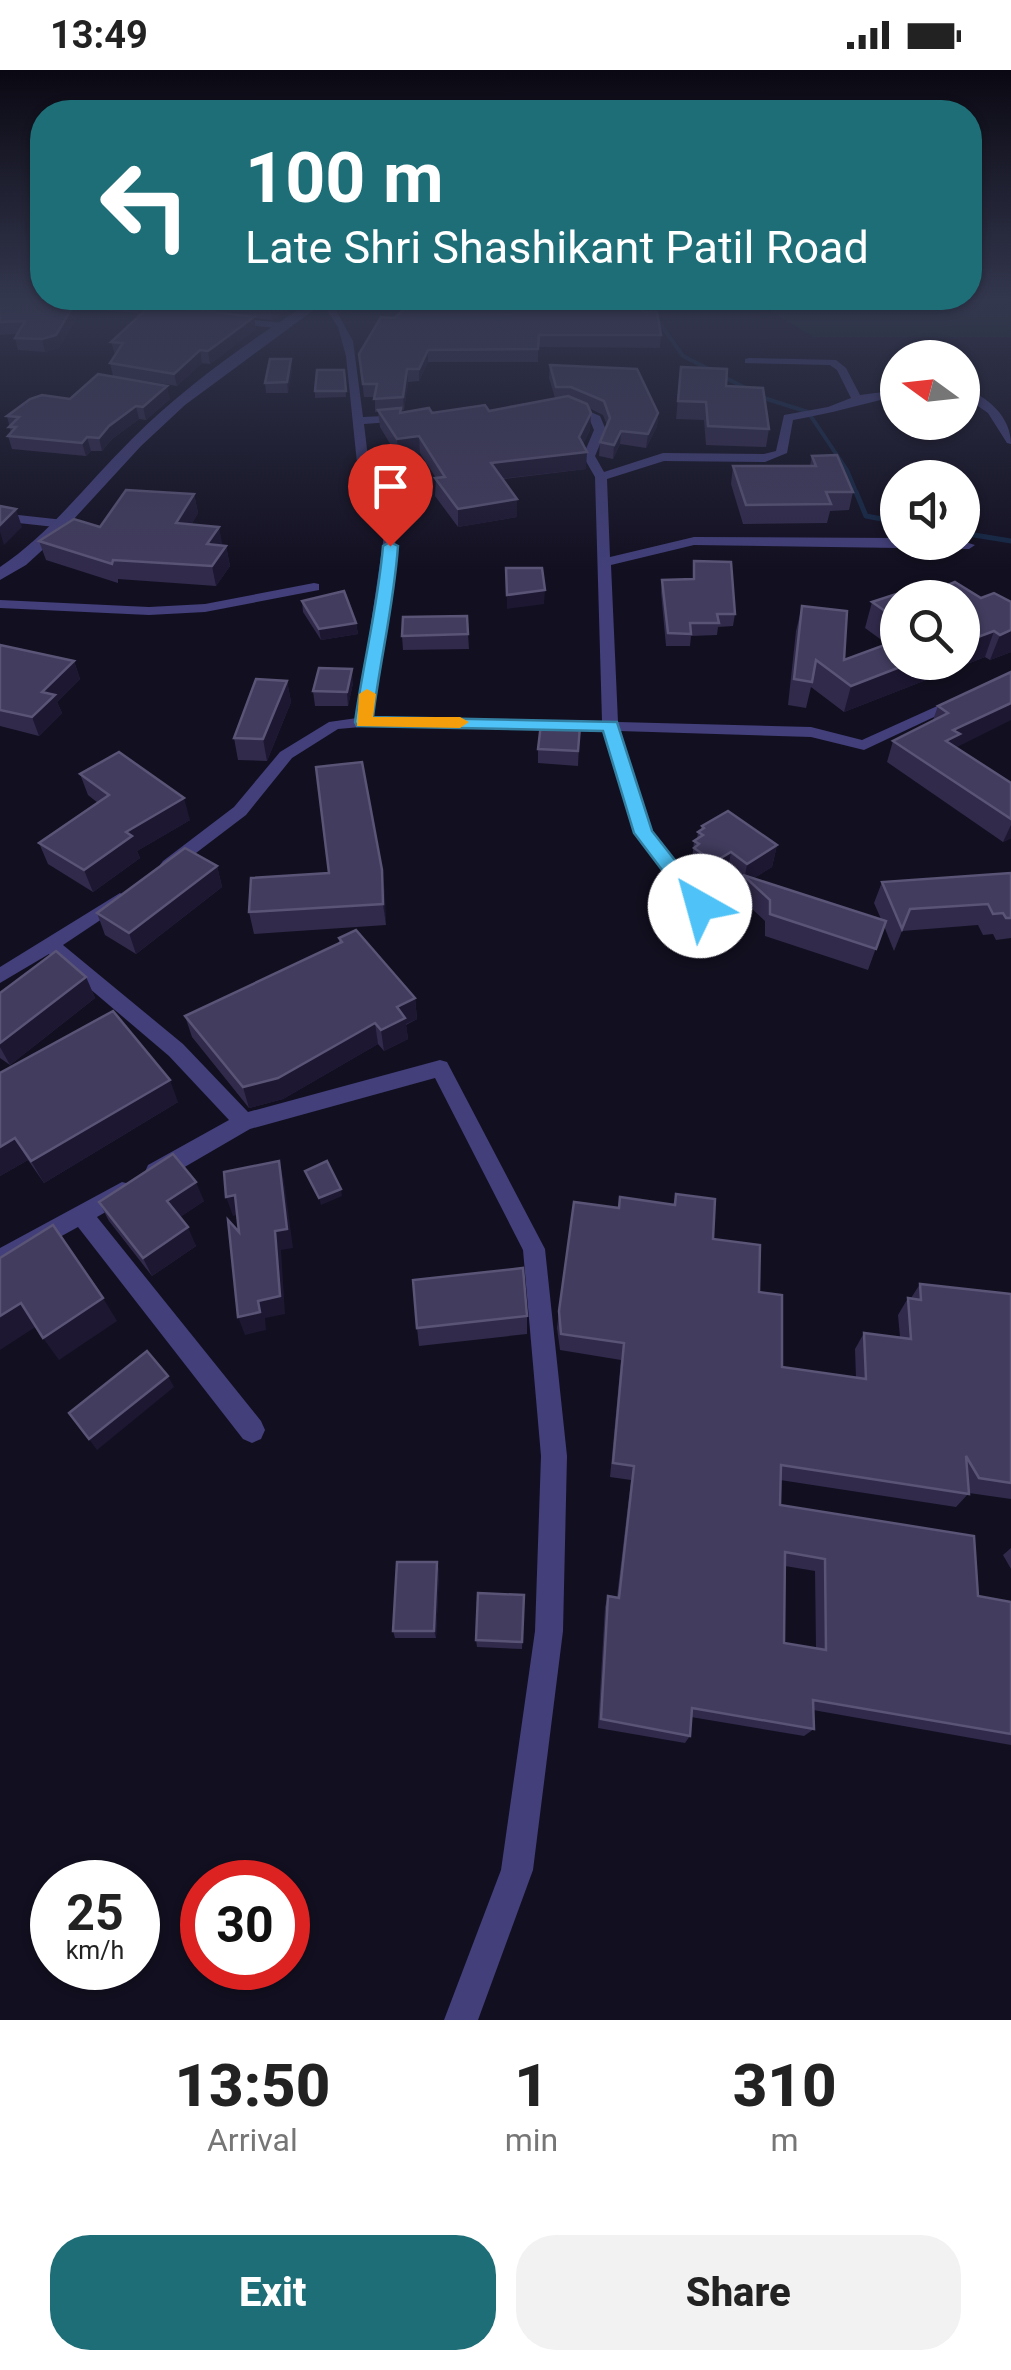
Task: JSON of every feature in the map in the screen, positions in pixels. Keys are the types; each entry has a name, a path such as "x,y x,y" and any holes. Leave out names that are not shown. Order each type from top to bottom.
{"street":[{"path":"0,575 28,557 64,524 135,444 194,389"},
{"path":"355,389 366,492 392,522 386,595 364,722"},
{"path":"850,389 860,398"},
{"path":"168,392 187,396"},
{"path":"602,477 663,457 765,458 781,453 788,417 831,410 860,398 880,395"},
{"path":"980,396 990,405 1011,441"},
{"path":"550,407 581,408 594,416 600,430 589,456 602,477 610,726 643,833 700,906"},
{"path":"358,421 416,417"},
{"path":"0,517 64,524"},
{"path":"605,562 694,541 880,542"},
{"path":"0,604 148,611 205,608 314,587"},
{"path":"147,882 240,811 286,755 334,725 364,722 811,732 864,744 978,692"},
{"path":"0,976 131,892"},
{"path":"51,946 176,1050 244,1122"},
{"path":"0,1260 244,1122 440,1068 534,1249 554,1456 549,1631 517,1870 462,2020"},
{"path":"81,1214 252,1430"}],"building":[{"path":"81,389 164,389 143,407 136,406 109,426 99,438 87,437 82,443 8,436 16,427 9,427 19,417 7,416 30,399 42,395 70,399"},
{"path":"376,389 404,389 403,397 374,399"},
{"path":"576,389 647,389 658,413 648,434 621,431 614,445 600,442 610,418 604,401"},
{"path":"679,389 763,389 769,429 708,426 706,402 678,401"},
{"path":"568,396 587,404 591,413 579,437 587,452 491,463 517,499 458,509 435,478 445,477 419,436 397,439 378,410 401,408 400,413 429,408 432,413 485,405 489,411"},
{"path":"837,455 853,492 826,492 831,504 746,505 733,466 816,466 812,456"},
{"path":"126,490 194,494 176,523 219,527 207,544 226,546 212,566 113,560 112,564 39,541 74,519 100,527"},
{"path":"0,506 16,509 0,525"},
{"path":"694,561 731,562 735,614 717,614 719,623 690,623 691,634 668,633 662,580 694,579"},
{"path":"506,568 542,568 545,590 507,595"},
{"path":"344,591 356,623 319,629 302,601"},
{"path":"994,593 1011,602 1011,630 1000,635 994,631 980,636 980,597"},
{"path":"802,606 847,611 844,660 880,647 880,675 851,686 816,660 812,682 794,679"},
{"path":"467,616 468,634 402,636 403,617"},
{"path":"0,645 74,661 42,692 55,695 32,717 0,710"},
{"path":"319,668 352,669 347,692 313,691"},
{"path":"1011,672 1011,703 953,730 960,734 946,741 1011,783 1011,819 893,741 948,713 938,706"},
{"path":"256,679 287,681 263,739 234,738"},
{"path":"541,724 580,726 578,751 538,749"},
{"path":"119,752 184,798 126,832 132,836 84,870 39,843 109,795 80,774"},
{"path":"362,762 382,870 383,904 249,912 251,878 329,873 316,767"},
{"path":"728,811 777,845 747,864 731,852 714,862 694,848 699,844 694,841 703,835 698,832 702,826"},
{"path":"185,848 217,866 129,933 97,913"},
{"path":"1011,873 1011,918 1003,913 993,914 988,904 910,909 902,929 882,882"},
{"path":"743,875 886,921 876,949 770,914 770,900"},
{"path":"356,930 415,998 397,1007 405,1018 381,1030 375,1023 278,1078 243,1087 185,1016 342,942 339,938"},
{"path":"56,951 86,977 0,1043 0,993"},
{"path":"113,1011 170,1080 31,1161 15,1138 0,1147 0,1073"},
{"path":"173,1154 196,1182 167,1201 188,1227 143,1258 99,1202"},
{"path":"279,1161 287,1229 275,1231 280,1296 258,1301 260,1312 238,1317 228,1220 239,1232 235,1195 226,1197 224,1172"},
{"path":"327,1161 341,1189 319,1198 305,1171"},
{"path":"676,1194 715,1199 713,1239 760,1245 759,1292 782,1295 782,1367 866,1379 864,1333 911,1339 908,1298 921,1300 920,1284 1011,1294 1011,1483 979,1478 966,1456 969,1494 781,1465 780,1505 974,1536 978,1596 1011,1602 1011,1734 813,1700 814,1729 692,1708 690,1736 601,1719 608,1596 619,1598 634,1466 613,1463 624,1343 561,1334 559,1311 574,1202 619,1208 620,1197 675,1205","holes":["785,1552 825,1559 826,1650 784,1643"]},
{"path":"53,1225 103,1298 43,1338 21,1303 0,1316 0,1258"},
{"path":"523,1268 527,1316 417,1328 413,1280"},
{"path":"147,1351 168,1376 89,1439 69,1413"},
{"path":"397,1562 437,1562 434,1631 393,1631"},
{"path":"478,1593 524,1595 522,1642 476,1640"}],"waterway":[{"path":"747,389 808,412 847,470 857,494"},
{"path":"856,492 866,516 880,519"},
{"path":"980,536 1011,541"}],"slow traffic":[{"path":"367,694 364,722 460,722"}],"route":[{"path":"390,546 386,595 364,722 610,726 643,833 700,906"}]}
